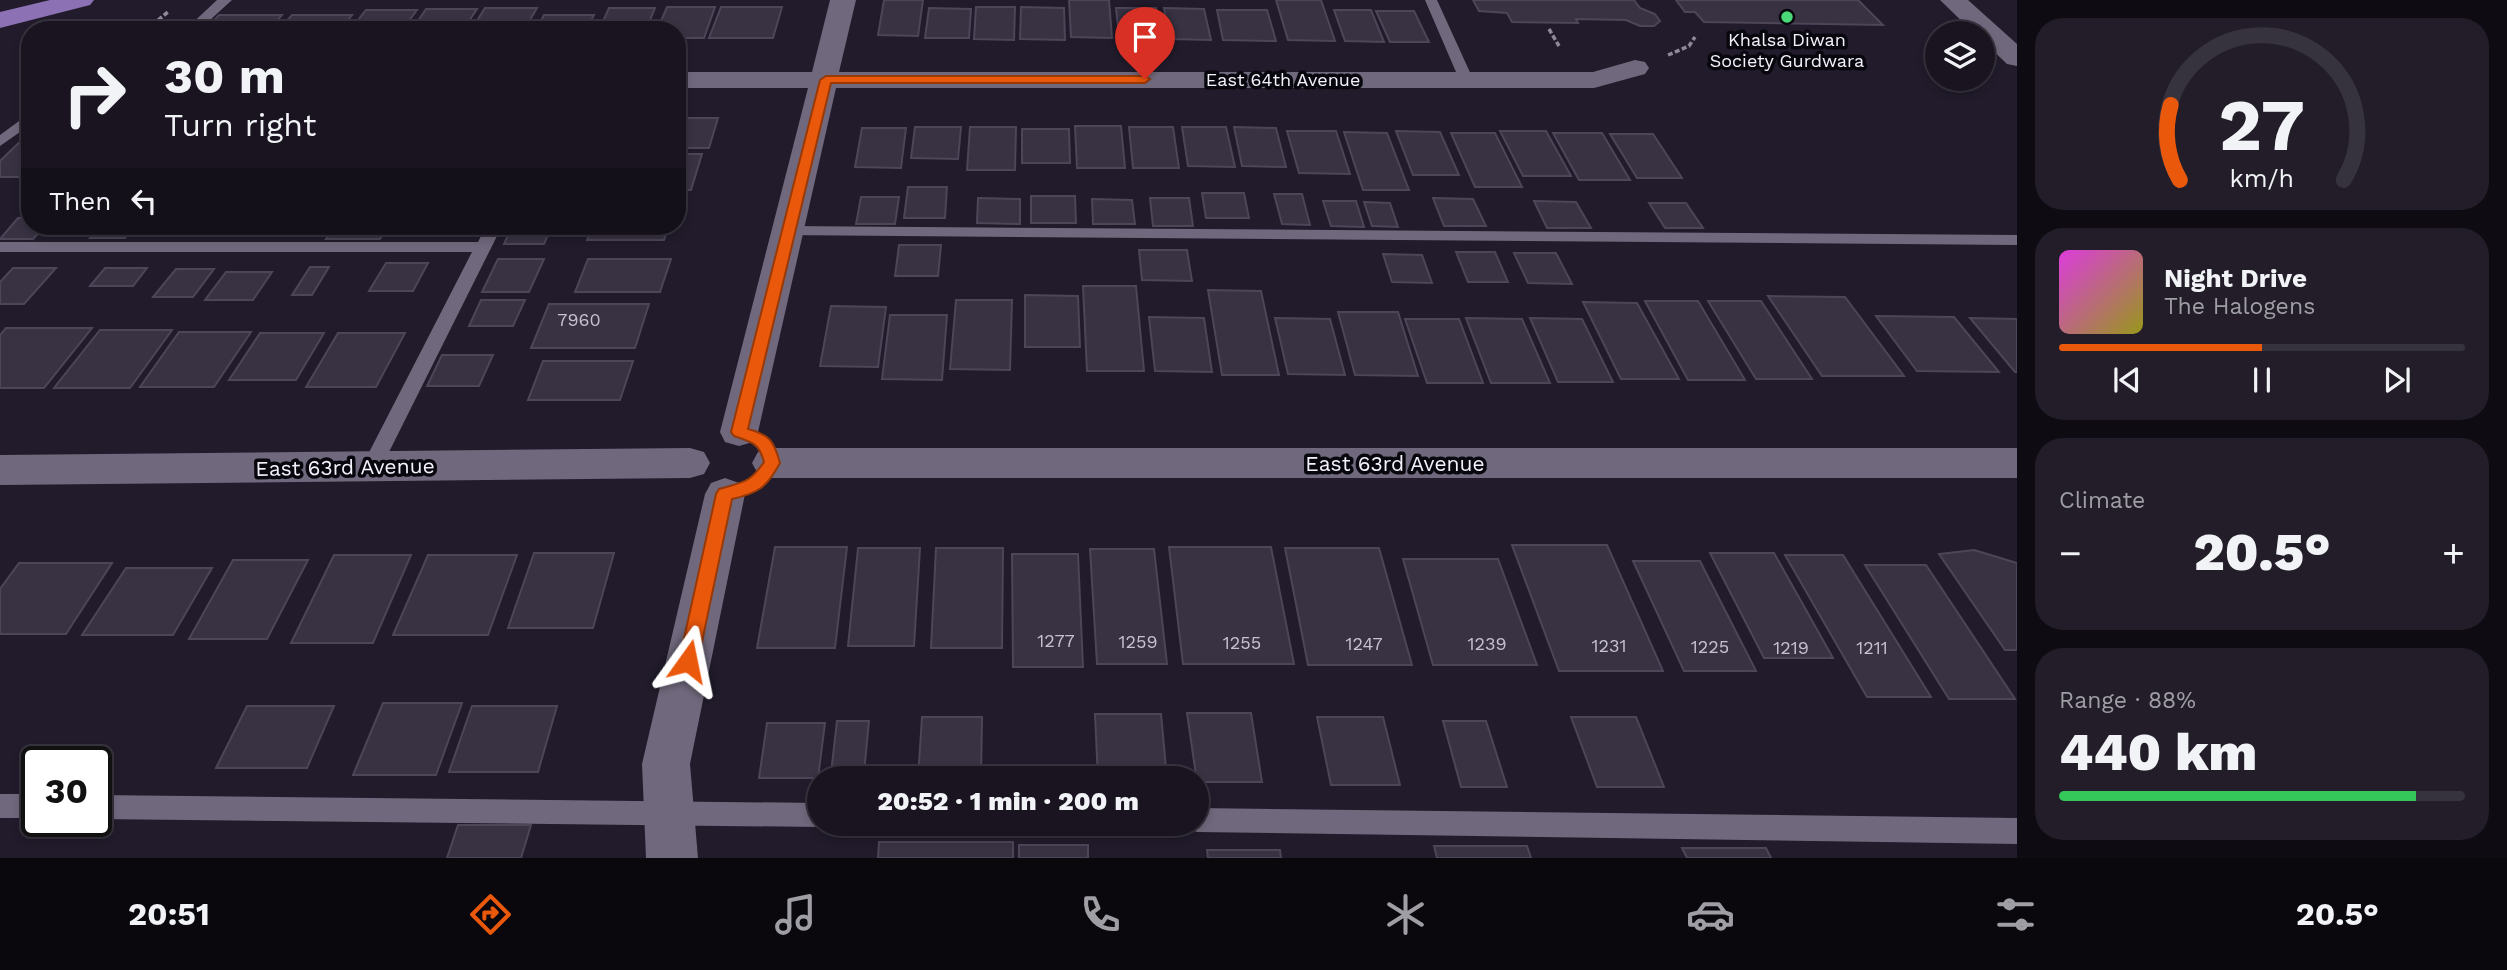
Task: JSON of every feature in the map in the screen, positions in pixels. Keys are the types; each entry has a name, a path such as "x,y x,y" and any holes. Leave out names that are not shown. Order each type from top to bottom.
{"main road":[{"path":"0,20 81,0"}],"street":[{"path":"739,432 826,80 843,0"},
{"path":"1953,0 2017,58"},
{"name":"East 64th Avenue","path":"686,80 1594,80 1635,68"},
{"path":"739,432 760,438 767,444 772,463 760,481 750,488 725,494 710,493 700,488 692,480 690,463 703,443 726,433 739,432"},
{"name":"East 63rd Avenue","path":"0,470 690,463"},
{"name":"East 63rd Avenue","path":"772,463 2017,463"},
{"path":"671,836 666,764 725,494"}],"lane":[{"path":"200,21 226,0"},
{"path":"1432,0 1466,79"},
{"path":"0,142 21,124"},
{"path":"787,231 2017,240"},
{"path":"371,468 489,235"},
{"path":"0,247 482,247"},
{"path":"0,806 21,806"},
{"path":"112,808 671,836 807,817"},
{"path":"1209,820 2017,831"}],"path":[{"path":"157,21 172,10"}],"building":[{"path":"884,0 923,0 918,36 878,35"},
{"path":"1069,0 1109,0 1112,38 1071,37"},
{"path":"1276,0 1321,0 1335,41 1288,40"},
{"path":"1473,0 1634,0 1640,8 1655,14 1660,21 1654,26 1640,26 1626,20 1576,19 1578,23 1512,22 1507,13 1479,11"},
{"name":"Khalsa Diwan Society Gurdwara","path":"1676,0 1858,0 1883,25 1704,22 1695,12 1685,12"},
{"path":"667,7 715,7 704,38 686,38 686,21 661,21"},
{"path":"721,7 782,7 773,38 709,38"},
{"path":"976,7 1015,7 1014,40 974,39"},
{"path":"1021,7 1064,8 1065,40 1020,39"},
{"path":"485,8 537,8 529,21 477,21"},
{"path":"609,8 655,8 650,21 603,21"},
{"path":"929,8 971,9 969,38 925,38"},
{"path":"1116,8 1156,8 1161,35 1119,35"},
{"path":"1164,8 1204,9 1211,40 1169,39"},
{"path":"426,9 477,9 469,21 418,21"},
{"path":"366,10 417,10 409,21 357,21"},
{"path":"1217,10 1267,10 1276,41 1223,40"},
{"path":"1334,10 1371,10 1384,42 1345,41"},
{"path":"1376,11 1414,11 1429,42 1390,42"},
{"path":"219,15 282,15 277,21 213,21"},
{"path":"292,15 352,15 347,21 287,21"},
{"path":"544,15 594,15 591,21 541,21"},
{"path":"686,118 718,118 709,148 686,148"},
{"path":"1075,126 1121,126 1125,168 1077,168"},
{"path":"915,127 961,127 958,159 911,158"},
{"path":"970,127 1016,127 1015,170 967,170"},
{"path":"1129,127 1173,127 1179,168 1133,168"},
{"path":"1182,127 1226,127 1235,167 1188,166"},
{"path":"1234,127 1276,128 1286,167 1242,166"},
{"path":"862,128 906,128 901,168 855,167"},
{"path":"1022,129 1069,129 1070,163 1022,163"},
{"path":"1287,131 1336,131 1350,174 1299,173"},
{"path":"1396,131 1440,132 1459,175 1413,175"},
{"path":"1500,131 1546,131 1571,176 1523,176"},
{"path":"1344,132 1387,133 1409,190 1363,190"},
{"path":"1451,133 1495,133 1522,187 1475,187"},
{"path":"1553,133 1602,133 1630,180 1579,180"},
{"path":"1610,134 1653,134 1682,178 1637,178"},
{"path":"21,141 21,177 0,177 0,161"},
{"path":"686,154 702,154 691,190 686,190"},
{"path":"908,187 947,187 945,218 904,218"},
{"path":"1202,193 1244,193 1249,218 1206,218"},
{"path":"1274,194 1302,194 1310,225 1282,224"},
{"path":"1031,196 1075,196 1076,223 1031,223"},
{"path":"861,197 899,197 895,224 856,224"},
{"path":"978,198 1020,199 1020,224 977,223"},
{"path":"1150,198 1189,198 1193,226 1153,226"},
{"path":"1433,198 1473,199 1486,226 1444,226"},
{"path":"1092,199 1132,200 1135,224 1093,224"},
{"path":"1323,201 1356,201 1364,227 1331,226"},
{"path":"1534,201 1576,202 1591,228 1547,228"},
{"path":"1364,202 1390,203 1398,227 1372,226"},
{"path":"1649,203 1686,203 1703,228 1665,228"},
{"path":"18,218 21,218 21,235 37,235 33,239 0,239"},
{"path":"92,235 128,235 125,238 90,238"},
{"path":"329,235 382,235 380,239 326,239"},
{"path":"508,235 548,235 544,244 504,244"},
{"path":"589,235 666,235 664,240 587,240"},
{"path":"899,245 941,245 938,276 895,276"},
{"path":"1139,250 1187,250 1192,281 1142,280"},
{"path":"1456,252 1495,252 1508,282 1468,282"},
{"path":"1514,253 1556,253 1572,284 1528,283"},
{"path":"1383,254 1422,255 1432,283 1392,282"},
{"path":"498,259 544,259 529,292 482,292"},
{"path":"588,259 671,259 660,292 575,292"},
{"path":"386,263 428,263 413,291 369,291"},
{"path":"310,267 329,267 312,295 292,295"},
{"path":"13,268 56,268 24,304 0,304 0,282"},
{"path":"105,268 147,268 133,286 90,286"},
{"path":"176,269 214,269 193,297 153,297"},
{"path":"226,272 272,272 253,300 205,300"},
{"path":"1083,286 1136,286 1144,371 1087,371"},
{"path":"1208,290 1261,291 1279,375 1222,375"},
{"path":"1025,295 1078,296 1080,347 1025,347"},
{"path":"1768,296 1845,297 1904,376 1822,376"},
{"path":"481,300 525,300 513,326 469,326"},
{"path":"956,300 1012,300 1010,370 950,369"},
{"path":"1645,301 1698,301 1745,380 1688,380"},
{"path":"1708,301 1761,301 1812,379 1756,379"},
{"path":"1583,302 1637,303 1679,379 1621,379"},
{"path":"549,304 649,304 635,348 531,348"},
{"path":"831,306 886,307 878,367 820,366"},
{"path":"1338,312 1398,312 1418,376 1355,375"},
{"path":"890,315 947,315 942,380 882,379"},
{"path":"1876,316 1954,317 1999,372 1917,371"},
{"path":"1149,317 1204,318 1212,372 1155,371"},
{"path":"1275,318 1330,319 1345,375 1288,374"},
{"path":"1466,318 1522,319 1550,383 1491,383"},
{"path":"1530,318 1582,319 1613,382 1558,382"},
{"path":"1970,318 2017,319 2017,372 2015,372"},
{"path":"1405,319 1459,319 1483,383 1427,383"},
{"path":"6,328 92,328 44,388 0,388 0,335"},
{"path":"100,330 172,330 130,388 54,388"},
{"path":"179,332 251,332 214,387 140,387"},
{"path":"260,333 324,333 296,380 229,380"},
{"path":"338,333 405,333 376,387 306,387"},
{"path":"442,355 493,355 479,386 427,386"},
{"path":"543,361 633,361 620,400 528,400"},
{"path":"1512,545 1607,545 1663,671 1559,671"},
{"path":"775,547 847,547 835,648 757,648"},
{"path":"1169,547 1271,547 1294,664 1183,664"},
{"path":"858,548 920,548 914,646 848,646"},
{"path":"936,548 1003,548 1002,648 931,648"},
{"path":"1285,548 1379,548 1412,665 1308,665"},
{"path":"1090,549 1154,549 1167,664 1097,664"},
{"path":"1974,550 2017,563 2017,650 2005,650 1939,554"},
{"path":"534,553 614,553 593,628 508,628"},
{"path":"1710,553 1774,553 1833,658 1764,658"},
{"path":"1012,554 1078,554 1083,667 1013,667"},
{"path":"334,555 411,555 373,643 291,643"},
{"path":"428,555 517,555 488,635 393,635"},
{"path":"1785,555 1843,555 1931,697 1867,697"},
{"path":"1403,559 1498,559 1537,665 1433,665"},
{"path":"233,560 308,560 267,639 189,639"},
{"path":"1633,561 1700,561 1756,671 1684,671"},
{"path":"19,563 112,563 66,634 0,634 0,589"},
{"path":"1865,565 1926,565 2015,699 1949,699"},
{"path":"126,568 212,568 173,635 82,635"},
{"path":"383,703 462,703 436,775 353,775"},
{"path":"247,706 334,706 307,768 216,768"},
{"path":"472,706 557,706 538,772 449,772"},
{"path":"1187,713 1251,713 1262,782 1209,782 1209,766 1195,766"},
{"path":"1095,714 1161,714 1166,766 1097,766"},
{"path":"922,717 982,717 981,766 919,766"},
{"path":"1317,717 1383,717 1400,785 1331,785"},
{"path":"1571,717 1636,717 1664,787 1597,787"},
{"path":"837,721 869,721 865,766 832,766"},
{"path":"1443,721 1486,721 1507,787 1461,787"},
{"path":"767,723 825,723 820,766 807,766 807,778 759,778"},
{"path":"458,825 531,825 521,858 447,858"},
{"path":"879,842 1013,842 1013,858 878,858"},
{"path":"1019,845 1088,845 1088,858 1019,858"},
{"path":"1434,846 1527,846 1531,858 1437,858"},
{"path":"1682,848 1766,848 1771,858 1687,858"},
{"path":"1207,850 1280,850 1281,858 1208,858"}],"place":[{"name":"Khalsa Diwan Society Gurdwara","path":"1787,17"}],"route":[{"path":"688,661 725,494 750,488 768,472 772,463 767,444 760,438 739,432 826,80 1145,79"}]}
